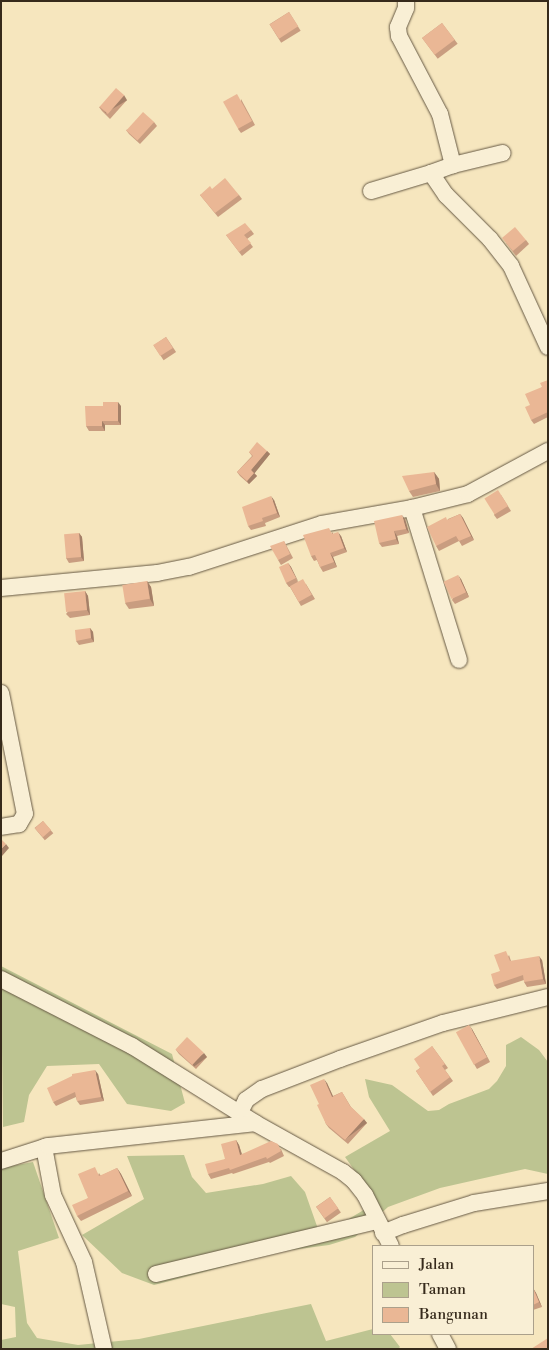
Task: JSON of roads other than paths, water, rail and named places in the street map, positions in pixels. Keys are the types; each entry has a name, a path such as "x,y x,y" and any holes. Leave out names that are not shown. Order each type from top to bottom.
{"street":[{"path":"406,1 406,8 398,27 398,36 440,114 453,165"},
{"path":"371,191 453,165 503,153"},
{"path":"431,173 446,195 490,239 511,266 548,347"},
{"path":"1,588 175,570 207,562 322,524 412,508 478,490 548,451"},
{"path":"412,508 459,660"},
{"path":"1,693 25,814 18,824 1,826"},
{"path":"1,979 132,1046 239,1114 327,1163 354,1181 365,1195 383,1234"},
{"path":"239,1114 246,1100 262,1089 340,1058 443,1023 548,997"},
{"path":"1,1161 44,1147 255,1123"},
{"path":"44,1147 53,1195 84,1262 104,1349"},
{"path":"156,1274 383,1234 403,1225 474,1203 548,1191"},
{"path":"441,1335 448,1349"}]}
